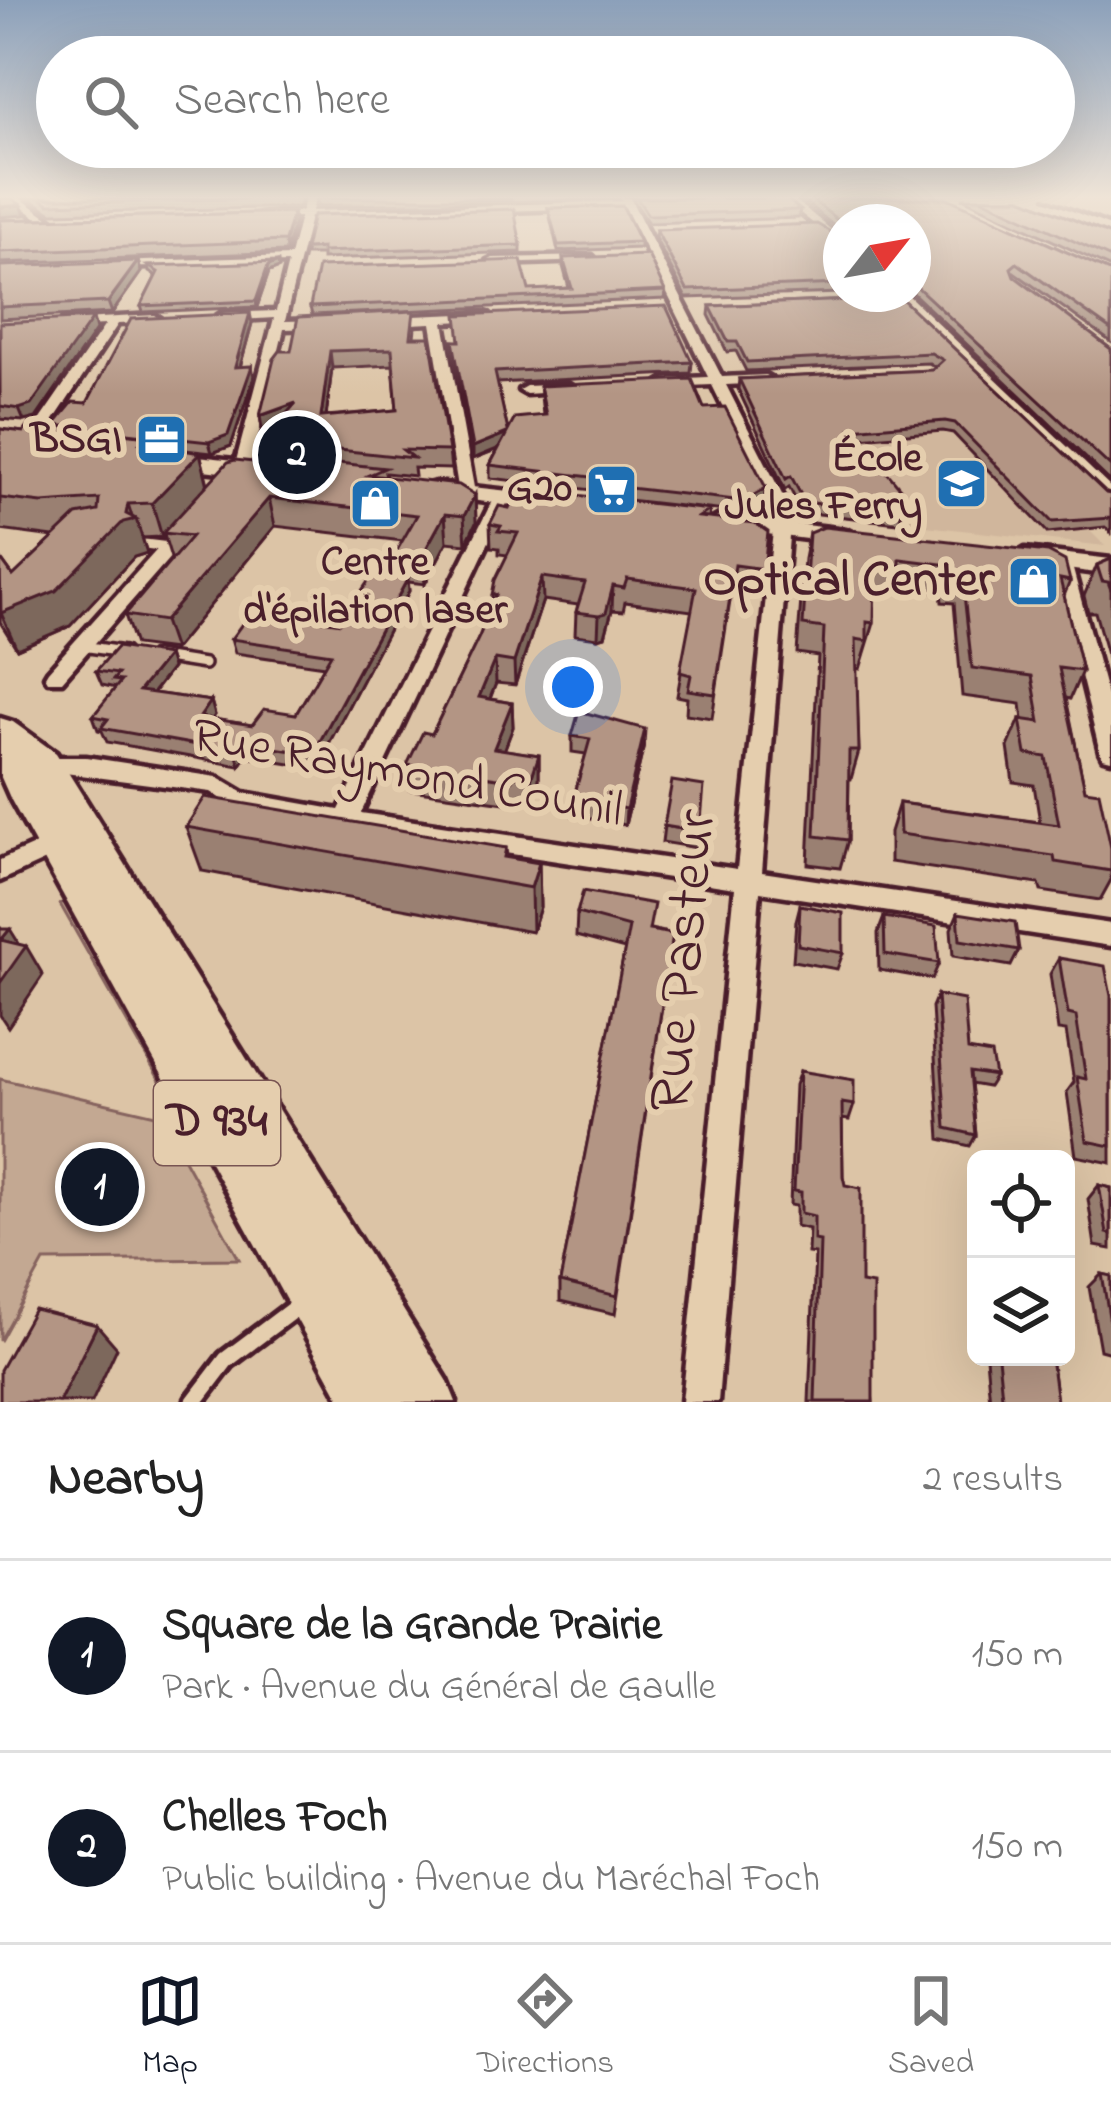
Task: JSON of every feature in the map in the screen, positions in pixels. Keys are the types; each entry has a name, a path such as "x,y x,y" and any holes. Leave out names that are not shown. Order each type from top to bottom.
{"main road":[{"name":"D 934","path":"1,739 42,763 70,838 377,1402"},
{"name":"D 934","path":"1,739 70,838 425,1402"}],"street":[{"path":"92,266 264,263"},
{"path":"212,499 239,468 293,263"},
{"path":"295,263 314,267"},
{"path":"660,263 689,308 783,512 781,530"},
{"path":"658,310 689,308"},
{"path":"916,312 1111,496"},
{"path":"375,322 505,316"},
{"path":"200,318 333,323"},
{"path":"46,324 178,319"},
{"path":"437,319 467,493"},
{"path":"1,440 43,445 114,321"},
{"path":"654,384 778,378"},
{"path":"526,390 589,387"},
{"path":"126,455 277,472"},
{"path":"401,486 571,505"},
{"path":"346,820 502,496"},
{"path":"55,676 197,515"},
{"path":"686,518 872,540"},
{"name":"Rue Pasteur","path":"700,1402 781,530"},
{"path":"1004,554 1111,567"},
{"path":"1061,561 1111,752"},
{"name":"Rue Raymond Counil","path":"42,763 217,785 238,800 346,820 1111,935"},
{"path":"0,871 70,838"}],"lane":[{"path":"145,544 169,547"},
{"path":"82,646 204,664"},
{"path":"194,1402 226,1360 284,1313 315,1295 340,1299 401,1402"}],"shaded area":[{"name":"École Jules Ferry","path":"972,414 1105,546 899,523 898,505 833,425"},
{"path":"74,897 175,1074 163,1086 60,904"},
{"path":"0,1079 160,1116 239,1259 44,1261 0,1341"}],"building":[{"path":"136,263 108,302 0,307 0,266"},
{"path":"274,263 268,266 256,301 141,306 158,272 148,266"},
{"path":"522,263 529,290 572,288 565,263 652,263 665,291 310,307 318,267"},
{"path":"673,263 823,263 823,285 687,290"},
{"path":"931,263 1016,263 1011,268 1014,276 1111,349 1111,467 931,300"},
{"path":"1018,263 1092,263 1111,272 1111,330"},
{"path":"823,301 823,312 916,312 1111,494 1111,518 1052,522 955,423 945,421 851,429 901,489 902,512 812,503 802,497 791,476 786,479 739,379 932,370 943,360 931,353 747,362 737,342 728,342 710,306"},
{"path":"666,306 692,362 495,372 508,431 515,418 546,415 540,386 692,379 704,408 725,407 766,488 744,501 594,484 608,479 490,465 507,433 473,447 453,341 460,341 457,315"},
{"path":"414,311 411,337 430,337 449,451 403,450 413,458 274,443 267,436 296,403 260,416 274,359 280,351 291,351 298,317","holes":["392,349 397,410 321,417 330,351"]},
{"path":"250,313 235,367 252,366 228,435 209,442 54,425 73,402 87,403 131,319"},
{"path":"93,318 31,405 19,409 0,406 0,323"},
{"path":"30,423 158,437 142,443 200,453 152,503 128,504 126,514 136,519 123,522 56,591 1,613 0,558 13,576 77,515 98,511 99,499 42,503 0,498 0,429 23,432"},
{"path":"300,459 385,468 369,475 459,485 475,495 464,516 445,514 422,556 396,552 417,515 269,498 164,621 125,615 192,536 163,533 228,462 310,468"},
{"path":"540,491 710,510 699,517 755,523 768,532 764,569 735,565 715,694 688,690 691,675 680,672 696,588 627,579 624,588 613,586 606,613 599,615 576,612 585,583 542,577 514,662 495,659 479,697 512,703 494,748 539,755 531,779 407,765 423,732 432,734 479,637 496,595 492,595 495,580 518,533 498,531 501,526 490,524 499,506 509,508 513,499"},
{"path":"824,527 1048,552 1065,561 1070,581 1060,579 1082,671 1059,668 1085,790 1099,792 1111,871 1055,862 1054,856 900,834 899,803 1059,825 1046,757 1026,754 1020,719 1040,722 1032,676 972,668 962,576 950,575 950,565 900,559 900,566 875,563 874,623 867,622 867,641 856,639 859,751 849,751 848,840 815,836 824,628 803,625 809,533"},
{"path":"1111,559 1111,590 1097,565"},
{"path":"373,574 408,578 313,754 242,743 236,752 101,728 108,719 93,716 121,681 113,680 118,674 96,671 117,647 168,655 139,691 211,701 200,717 252,725 264,709 296,714 331,654 231,639 252,610 340,623"},
{"path":"579,711 645,729 626,809 573,800 590,739 572,736"},
{"path":"672,781 704,786 700,832 664,826"},
{"path":"205,797 506,848 504,857 539,863 531,888 186,827"},
{"path":"583,891 654,904 649,930 673,934 617,1296 560,1282 629,927 577,913"},
{"path":"800,905 843,913 843,953 798,945"},
{"path":"958,913 1015,922 1019,950 960,940"},
{"path":"884,917 936,926 939,963 885,954"},
{"path":"0,929 10,929 1,940 26,946 0,983"},
{"path":"1059,958 1105,966 1111,996 1111,1146 1087,1141 1077,1077 1086,1079 1076,1016 1068,1014"},
{"path":"937,995 964,1000 968,1050 991,1054 995,1076 970,1072 976,1135 946,1128"},
{"path":"800,1071 854,1080 854,1105 842,1103 843,1176 845,1185 861,1188 861,1283 873,1285 873,1402 815,1402 820,1241 814,1240 814,1216 801,1213 801,1192 794,1191"},
{"path":"1099,1185 1111,1188 1111,1234 1107,1233"},
{"path":"1102,1274 1111,1276 1111,1329"},
{"path":"34,1309 97,1325 59,1402 0,1402 0,1370"},
{"path":"999,1366 1052,1366 1057,1402 1002,1397"}],"place":[{"name":"BSGI","path":"161,440"},
{"name":"Chelles Foch","path":"297,455"},
{"name":"École Jules Ferry","path":"961,483"},
{"name":"G20","path":"611,489"},
{"name":"Centre d'épilation laser","path":"375,504"},
{"name":"Optical Center","path":"1033,581"},
{"name":"Square de la Grande Prairie","path":"100,1187"}]}
